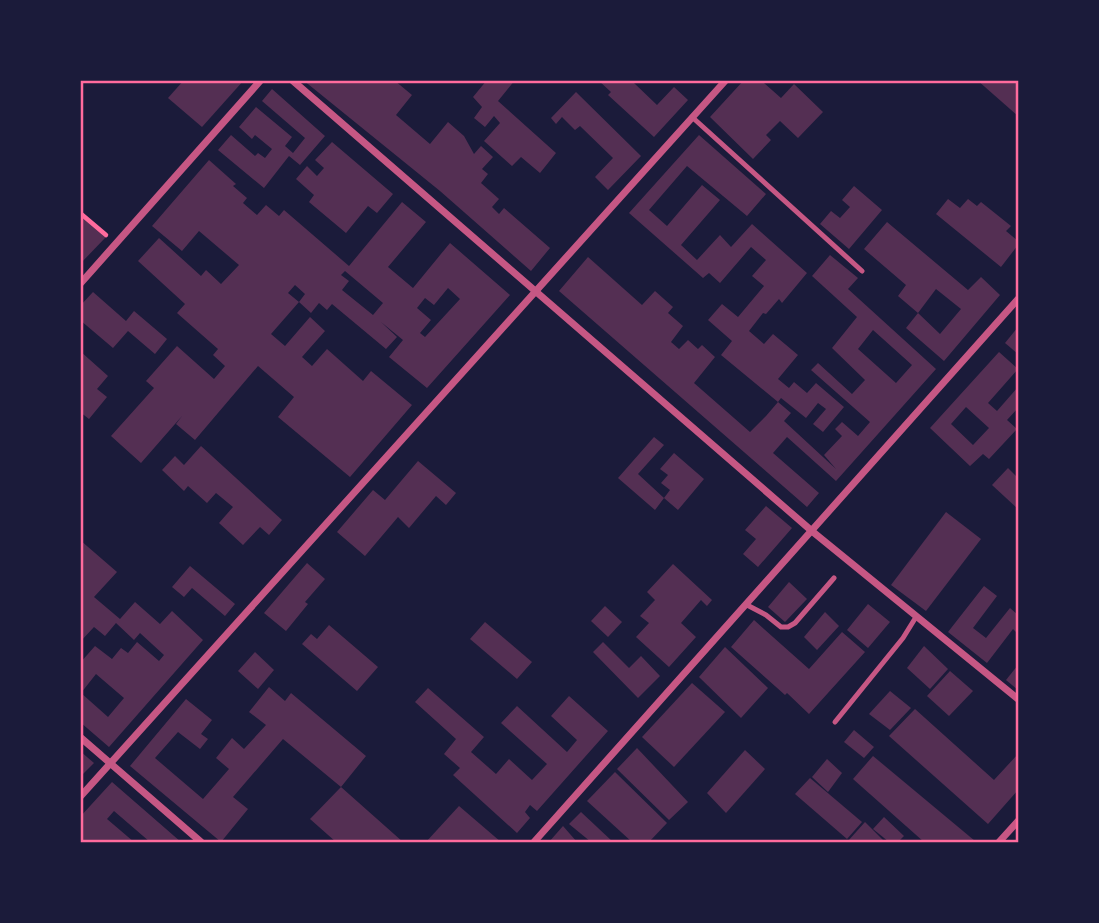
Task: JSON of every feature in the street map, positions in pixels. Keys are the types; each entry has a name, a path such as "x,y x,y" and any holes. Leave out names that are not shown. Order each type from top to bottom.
{"street":[{"path":"80,284 261,80"},
{"path":"292,80 813,532 1018,699"},
{"path":"80,797 726,80"},
{"path":"534,842 1018,299"},
{"path":"80,737 201,842"},
{"path":"999,842 1018,821"}],"lane":[{"path":"692,117 862,271"},
{"path":"747,605 781,627 788,627 795,623 834,578"},
{"path":"835,722 916,617"}],"path":[{"path":"80,213 117,244"}],"building":[{"path":"184,80 244,80 202,127 168,98"},
{"path":"303,80 394,80 412,95 396,115 430,144 448,122 464,136 474,154 481,146 493,157 482,169 488,174 481,183 499,199 492,207 499,214 504,208 550,248 531,271 440,191"},
{"path":"487,80 515,80 498,101 556,153 540,173 521,157 512,166 484,141 500,123 494,116 485,127 474,118 482,107 473,97"},
{"path":"598,80 636,80 634,83 657,105 674,87 688,100 654,137 608,95 611,92"},
{"path":"744,80 766,80 764,83 781,98 794,84 823,112 798,138 780,121 766,135 771,140 753,159 710,117"},
{"path":"977,80 1014,80 1018,85 1018,116"},
{"path":"272,89 325,136 300,165 289,156 264,188 218,150 231,135 255,156 258,153 265,158 272,149 255,135 252,139 239,127 256,107 292,137 285,146 293,153 305,138 262,101"},
{"path":"576,92 641,156 608,190 595,177 613,158 580,126 575,130 562,117 556,124 551,118"},
{"path":"699,135 766,194 747,216 687,166 649,210 667,226 702,185 720,200 681,245 697,260 720,235 731,247 752,224 807,273 782,303 779,299 749,331 764,344 773,334 798,355 778,379 789,388 794,382 807,393 816,383 844,407 823,432 813,424 826,409 818,403 806,418 781,398 778,402 721,355 732,341 708,320 722,304 738,317 764,286 752,276 766,260 751,247 720,283 709,273 703,278 629,213"},
{"path":"332,142 393,194 377,213 368,206 346,233 309,202 314,195 296,179 307,166 317,176 324,168 315,160"},
{"path":"209,160 236,184 233,186 247,198 243,203 257,215 266,205 279,216 284,210 349,266 402,202 426,222 388,267 413,288 450,243 510,295 427,388 389,357 403,340 381,322 397,337 386,349 332,304 327,310 319,303 311,313 299,302 271,334 285,346 310,317 325,331 302,357 312,366 327,349 363,381 371,371 412,405 350,477 278,417 294,397 258,366 195,440 176,424 182,416 141,463 111,436 154,388 146,381 177,346 214,379 225,366 213,355 218,349 177,313 185,304 138,261 159,238 201,276 206,270 221,284 239,265 199,231 182,251 152,226","holes":["345,271 383,303 373,315 342,290 349,281 341,275","295,285 305,294 299,302 288,293","448,288 460,299 425,337 420,333 431,320 417,308 425,298 434,305"]},
{"path":"854,186 882,210 849,249 820,224 831,211 840,218 850,207 842,200"},
{"path":"948,199 960,208 968,199 977,206 981,202 1011,226 1006,231 1018,241 1018,245 1001,267 936,214"},
{"path":"83,217 106,237 80,264 80,220"},
{"path":"887,222 968,290 981,277 1000,295 944,361 906,328 918,313 898,296 906,285 864,249","holes":["936,289 961,309 940,334 918,313"]},
{"path":"830,255 858,278 848,289 936,369 836,481 787,437 773,453 819,493 807,507 559,291 588,257 642,305 655,291 673,307 668,313 683,326 671,342 679,349 688,340 698,349 702,345 715,357 694,383 750,432 778,402 791,413 784,421 836,469 824,455 842,436 835,429 842,422 858,436 870,422 811,370 818,363 852,394 865,380 832,348 857,317 812,276","holes":["873,330 912,365 896,383 858,349"]},
{"path":"93,292 126,321 134,311 167,339 155,354 128,331 113,348 80,320 80,306"},
{"path":"1018,327 1018,354 1005,343"},
{"path":"80,351 108,376 97,389 107,397 89,419 80,412"},
{"path":"999,352 1018,369 988,403 997,411 1018,387 1018,408 1007,420 1017,429 989,459 983,454 970,466 930,428","holes":["966,407 989,428 973,445 951,424"]},
{"path":"654,437 664,445 638,474 664,498 655,510 618,478"},
{"path":"201,446 282,520 269,535 260,527 243,545 219,523 233,507 216,493 207,503 188,486 184,491 162,470 175,456 184,465"},
{"path":"674,453 704,479 678,510 664,498 670,490 661,483 668,475 660,469"},
{"path":"418,461 456,493 446,505 436,496 409,528 398,517 365,556 337,532 373,490 385,500"},
{"path":"1008,468 1018,478 1018,509 992,485"},
{"path":"766,506 792,528 758,567 743,554 756,539 745,530"},
{"path":"946,512 981,539 926,611 891,585"},
{"path":"80,540 117,572 94,597 120,619 135,602 160,624 172,611 203,640 109,747 80,722 80,663 95,646 112,659 121,648 128,653 137,642 159,661 164,655 140,633 134,640 116,623 105,636 94,627 80,642","holes":["96,674 124,698 108,717 81,693"]},
{"path":"307,563 325,579 305,602 308,604 286,631 264,613"},
{"path":"673,564 712,600 707,606 701,600 681,623 696,637 669,667 636,637 649,623 640,616 655,600 647,592"},
{"path":"190,566 235,604 225,616 192,588 184,597 172,587"},
{"path":"789,582 807,599 785,622 768,607"},
{"path":"984,586 997,596 973,628 986,638 1010,608 1018,615 1018,634 1013,629 987,663 948,632"},
{"path":"868,604 890,622 868,648 847,630"},
{"path":"605,606 622,622 608,637 591,621"},
{"path":"825,612 839,626 817,650 804,637"},
{"path":"754,620 809,669 842,632 865,652 809,714 731,647"},
{"path":"485,622 532,662 517,679 470,639"},
{"path":"329,625 378,667 357,691 302,644 311,634 317,639"},
{"path":"603,642 629,668 641,656 660,676 638,698 593,652"},
{"path":"924,646 948,669 930,689 907,668"},
{"path":"725,647 768,688 741,718 699,677"},
{"path":"255,652 274,670 258,689 238,671"},
{"path":"1018,665 1018,690 1006,680"},
{"path":"950,671 973,691 949,716 927,696"},
{"path":"692,683 725,712 674,767 642,737"},
{"path":"269,687 285,701 291,693 366,756 341,787 283,739 233,797 248,809 221,842 130,766 186,699 212,720 201,734 208,739 200,749 178,732 155,758 203,799 229,769 216,758 232,738 244,749 266,725 249,712"},
{"path":"428,688 484,737 471,752 496,774 509,759 532,780 547,764 501,723 517,706 567,752 577,740 551,716 569,696 608,731 537,811 530,805 525,812 530,818 517,833 453,775 460,768 444,754 456,739 415,702"},
{"path":"890,691 911,708 890,730 869,714"},
{"path":"915,709 994,780 1018,754 1018,790 988,824 889,736"},
{"path":"854,730 874,747 864,758 844,742"},
{"path":"637,748 688,802 669,820 617,769"},
{"path":"745,750 765,769 726,813 707,793"},
{"path":"80,751 94,763 80,777"},
{"path":"873,756 975,841 924,842 853,779"},
{"path":"827,759 842,773 828,792 812,777"},
{"path":"615,772 667,823 649,842 632,842 587,801"},
{"path":"810,778 862,822 847,839 795,794"},
{"path":"112,782 181,842 150,842 114,811 107,819 134,842 80,842 80,817"},
{"path":"341,787 403,842 336,842 310,819"},
{"path":"459,806 501,842 426,842"},
{"path":"581,812 613,842 591,842 569,824"},
{"path":"884,817 904,836 898,842 889,842 873,829"},
{"path":"865,822 885,842 848,841"},
{"path":"563,826 577,842 549,842"}]}
